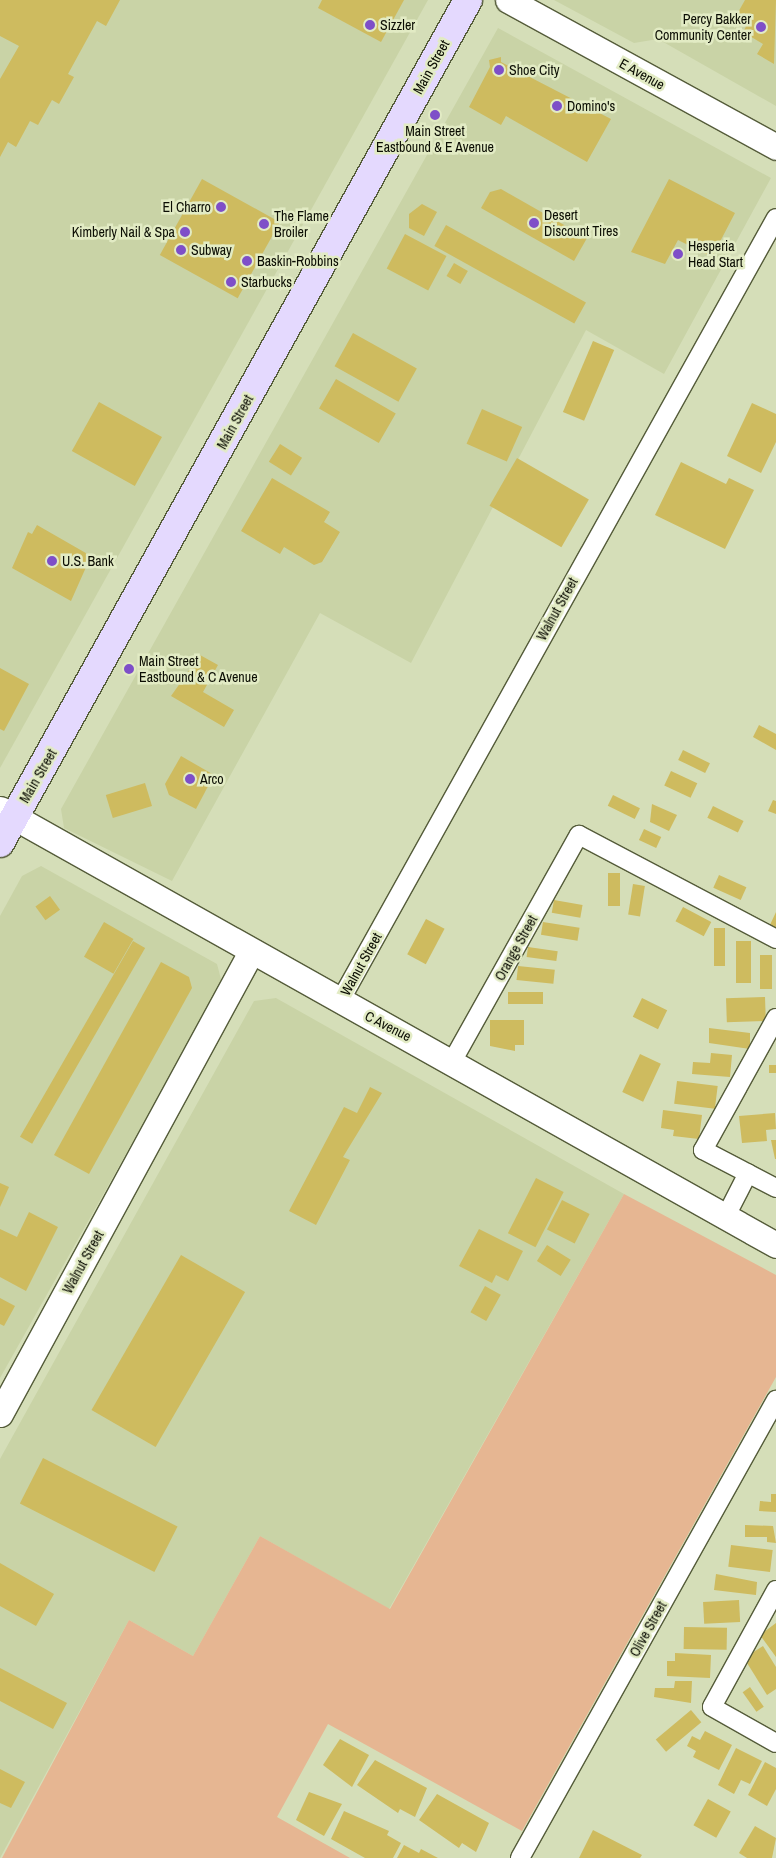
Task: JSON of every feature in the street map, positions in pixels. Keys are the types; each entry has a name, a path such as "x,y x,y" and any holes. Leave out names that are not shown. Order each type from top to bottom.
{"main road":[{"name":"Main Street","path":"0,843 7,813 468,0"}],"street":[{"name":"E Avenue","path":"508,0 776,147"},
{"name":"Walnut Street","path":"340,1001 776,218"},
{"name":"C Avenue","path":"7,813 251,952 453,1060 775,1242"},
{"name":"Orange Street","path":"453,1060 579,836 776,939"},
{"name":"Walnut Street","path":"0,1414 251,952"},
{"path":"776,1018 703,1150 776,1188"},
{"path":"726,1216 748,1173"},
{"name":"Olive Street","path":"520,1858 776,1400"},
{"path":"776,1590 712,1707 776,1743"}],"shaded area":[{"path":"0,0 428,0 0,768"},
{"path":"554,0 776,0 776,106 658,39 634,43"},
{"path":"498,28 771,178 664,374 586,330 411,663 320,613 172,881 64,828 61,809"},
{"path":"41,866 217,964 222,983 0,1378 0,916 22,876"},
{"path":"276,998 624,1194 389,1609 260,1536 193,1656 129,1620 0,1858 0,1459 254,1001"},
{"path":"624,1194 776,1275 776,1377 522,1831 328,1724 277,1817 350,1858 2,1858 129,1620 193,1656 260,1536 390,1609"}],"building":[{"path":"0,0 120,0 106,26 97,21 68,74 74,77 59,104 52,100 38,125 30,121 16,147 8,142 0,157 0,79 19,46 0,36"},
{"name":"Sizzler","path":"322,0 404,0 381,42 318,8"},
{"name":"Percy Bakker Community Center","path":"745,0 776,0 774,64 757,54 763,44 743,32 748,23 736,16"},
{"path":"501,57 501,62 611,119 587,162 506,116 501,125 469,107 490,67 489,60"},
{"path":"202,179 280,222 238,298 160,255"},
{"path":"669,179 735,213 712,257 678,240 665,264 631,252"},
{"name":"Desert Discount Tires","path":"501,189 587,238 574,261 481,208 490,192"},
{"path":"422,204 437,212 424,236 409,228 409,214"},
{"path":"446,225 586,303 574,324 434,246"},
{"path":"405,234 446,256 428,291 387,268"},
{"path":"454,263 468,271 460,284 446,276"},
{"path":"353,333 417,368 398,402 335,366"},
{"path":"593,341 614,350 584,421 563,412"},
{"path":"336,379 396,414 379,443 319,408"},
{"path":"99,402 162,437 135,486 72,451"},
{"path":"752,403 776,414 776,442 761,473 727,456"},
{"path":"482,409 522,427 507,462 467,444"},
{"path":"280,444 302,458 291,476 269,462"},
{"path":"517,458 589,500 561,547 490,506"},
{"path":"681,462 726,484 729,478 754,490 725,549 655,515"},
{"path":"272,478 330,512 324,522 340,532 322,562 314,565 284,547 280,554 241,531"},
{"name":"U.S. Bank","path":"37,525 91,556 71,601 12,568 28,532 32,534"},
{"path":"200,655 218,665 203,692 234,710 224,727 171,696"},
{"path":"0,668 29,684 4,731 0,729"},
{"path":"759,725 776,734 776,750 753,737"},
{"path":"683,750 710,763 705,773 678,760"},
{"name":"Arco","path":"181,756 214,775 196,809 169,795 165,784"},
{"path":"671,771 697,783 691,798 664,786"},
{"path":"145,783 152,806 113,818 106,795"},
{"path":"613,795 640,808 635,819 608,806"},
{"path":"773,800 776,801 776,814 768,811"},
{"path":"652,804 677,815 669,831 650,822"},
{"path":"713,806 744,821 738,833 707,818"},
{"path":"644,829 661,837 656,848 639,840"},
{"path":"608,873 620,873 620,906 608,906"},
{"path":"719,875 746,887 741,900 713,888"},
{"path":"633,884 645,886 640,916 628,915"},
{"path":"50,896 60,910 45,920 35,907"},
{"path":"554,900 583,905 580,918 552,913"},
{"path":"683,907 711,922 704,936 675,921"},
{"path":"776,912 776,930 769,927"},
{"path":"426,919 445,929 426,964 407,954"},
{"path":"104,922 133,939 113,974 84,957"},
{"path":"543,922 580,928 578,941 541,935"},
{"path":"714,928 725,928 725,966 714,966"},
{"path":"133,941 145,948 32,1144 20,1137"},
{"path":"736,941 751,941 751,983 736,983"},
{"path":"528,947 558,951 556,961 527,957"},
{"path":"760,955 772,955 772,989 760,989"},
{"path":"161,962 189,977 192,988 89,1174 54,1155"},
{"path":"518,966 555,970 553,984 517,980"},
{"path":"508,992 543,992 543,1004 508,1004"},
{"path":"765,997 766,1021 727,1022 726,998"},
{"path":"642,998 667,1010 658,1029 633,1017"},
{"path":"490,1020 524,1020 524,1045 515,1045 515,1051 490,1046"},
{"path":"709,1028 750,1033 750,1049 709,1043"},
{"path":"711,1053 732,1055 730,1077 692,1074 693,1062 710,1063"},
{"path":"640,1054 661,1064 643,1102 622,1092"},
{"path":"769,1065 776,1065 776,1073 769,1073"},
{"path":"677,1081 718,1086 715,1109 674,1104"},
{"path":"370,1087 382,1093 343,1157 350,1160 316,1225 289,1211 344,1107 357,1113"},
{"path":"663,1110 702,1115 699,1139 673,1136 674,1130 661,1128"},
{"path":"775,1113 776,1129 766,1130 767,1141 742,1143 739,1116"},
{"path":"771,1140 776,1140 776,1159 775,1159"},
{"path":"536,1178 564,1192 535,1247 508,1233"},
{"path":"0,1183 9,1187 0,1207"},
{"path":"562,1200 590,1214 575,1243 547,1229"},
{"path":"29,1212 58,1227 26,1291 0,1277 0,1229 17,1237"},
{"path":"479,1229 523,1251 508,1281 496,1275 492,1283 459,1266"},
{"path":"547,1245 571,1260 561,1276 537,1261"},
{"path":"181,1255 245,1292 156,1447 92,1410"},
{"path":"485,1286 501,1295 486,1321 470,1312"},
{"path":"0,1298 15,1306 4,1326 0,1324"},
{"path":"43,1458 178,1527 154,1572 20,1503"},
{"path":"771,1494 776,1494 776,1512 759,1511 760,1501 771,1502"},
{"path":"745,1525 773,1526 776,1543 767,1542 767,1537 745,1537"},
{"path":"731,1545 773,1550 770,1572 728,1567"},
{"path":"0,1563 54,1594 36,1626 0,1606"},
{"path":"716,1574 757,1582 756,1595 714,1590"},
{"path":"739,1600 740,1622 704,1624 703,1602"},
{"path":"776,1623 776,1657 760,1635"},
{"path":"684,1627 727,1628 727,1650 684,1649"},
{"path":"763,1646 776,1667 776,1689 767,1695 744,1658"},
{"path":"675,1653 711,1655 710,1678 667,1676 667,1661 675,1661"},
{"path":"0,1668 67,1703 53,1729 0,1701"},
{"path":"675,1681 692,1681 691,1703 654,1697 655,1688 674,1688"},
{"path":"750,1687 764,1707 756,1712 743,1692"},
{"path":"691,1710 701,1722 666,1752 656,1740"},
{"path":"705,1731 732,1745 719,1770 693,1757 696,1751 687,1746 692,1736 700,1740"},
{"path":"340,1739 369,1755 352,1787 323,1765"},
{"path":"736,1748 762,1761 750,1784 741,1780 734,1794 718,1785"},
{"path":"375,1760 427,1788 415,1817 400,1809 398,1813 357,1785"},
{"path":"765,1762 776,1768 776,1789 767,1806 748,1795"},
{"path":"0,1769 25,1782 11,1808 0,1803"},
{"path":"309,1792 342,1804 324,1836 296,1820"},
{"path":"437,1794 489,1823 476,1852 462,1843 459,1848 419,1820"},
{"path":"708,1799 731,1812 716,1838 693,1825"},
{"path":"344,1811 389,1831 387,1835 401,1843 393,1858 365,1858 331,1839"},
{"path":"755,1826 776,1838 772,1858 747,1858 739,1853"},
{"path":"593,1830 642,1855 640,1858 579,1858"},
{"path":"404,1845 419,1853 421,1849 438,1858 397,1858"}],"place":[{"name":"Sizzler","path":"370,25"},
{"name":"Percy Bakker Community Center","path":"761,27"},
{"name":"Shoe City","path":"499,70"},
{"name":"Domino's","path":"557,106"},
{"name":"Main Street Eastbound & E Avenue","path":"435,115"},
{"name":"El Charro","path":"221,207"},
{"name":"Desert Discount Tires","path":"534,223"},
{"name":"The Flame Broiler","path":"264,224"},
{"name":"Kimberly Nail & Spa","path":"185,232"},
{"name":"Subway","path":"181,250"},
{"name":"Hesperia Head Start","path":"678,254"},
{"name":"Baskin-Robbins","path":"247,261"},
{"name":"Starbucks","path":"231,282"},
{"name":"U.S. Bank","path":"52,561"},
{"name":"Main Street Eastbound & C Avenue","path":"129,669"},
{"name":"Arco","path":"190,779"}]}
